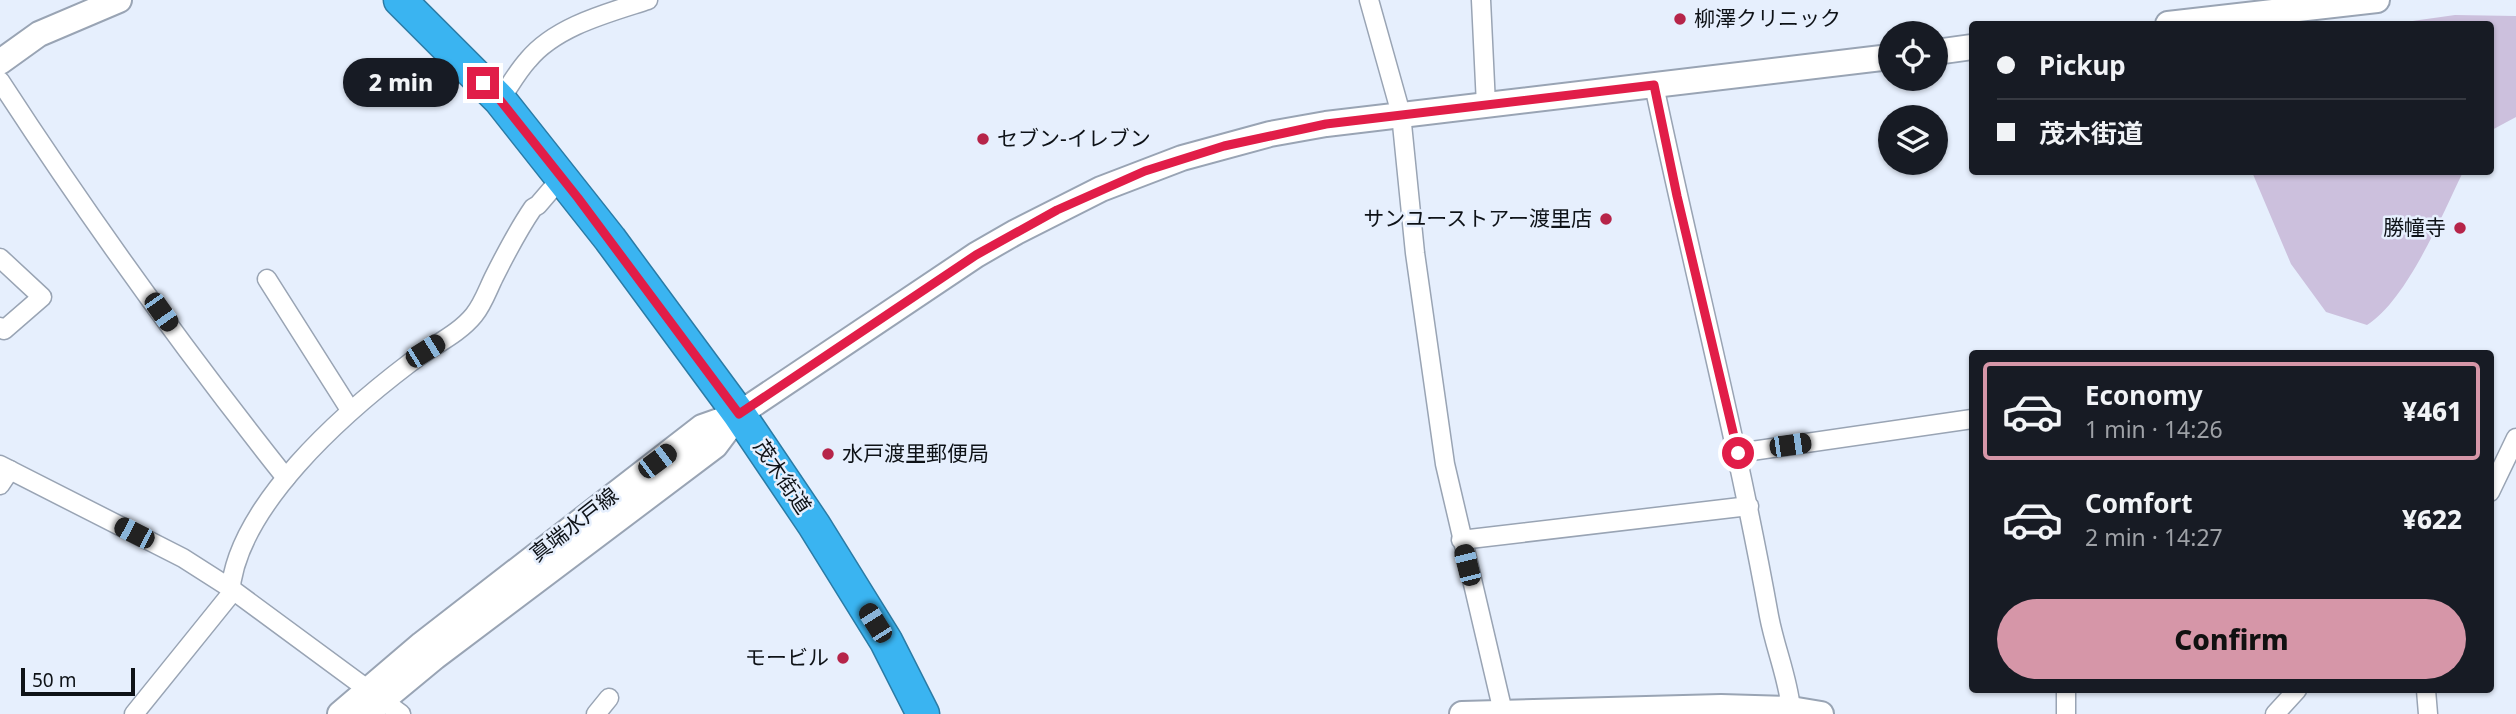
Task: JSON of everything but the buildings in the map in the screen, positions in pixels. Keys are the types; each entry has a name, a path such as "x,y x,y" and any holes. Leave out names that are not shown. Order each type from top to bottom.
{"highway":[{"name":"茂木街道","path":"400,0 500,100 562,177 739,414 814,525 886,641 923,714"}],"street":[{"path":"0,62 39,34 119,0"},
{"path":"1369,0 1401,114 1415,253 1436,414 1461,540 1503,712"},
{"path":"1481,0 1486,105"},
{"path":"2194,21 2377,0"},
{"path":"500,100 528,60 542,46 597,17 640,1"},
{"path":"1948,50 1969,47"},
{"name":"真端水戸線","path":"340,714 379,704 435,657 715,446 739,414 976,255 1101,189 1182,158 1247,140 1326,124 1878,58"},
{"path":"0,81 65,181 218,393 286,478"},
{"path":"1654,85 1677,196 1738,453 1780,666 1789,688 1805,712"},
{"path":"134,714 230,595 231,577 244,542 256,519 286,478 350,410 425,351 458,330 475,314 512,239 533,208 562,177"},
{"path":"0,258 42,297 4,330 0,327"},
{"path":"267,279 350,410"},
{"path":"1738,453 1969,419"},
{"path":"2494,484 2516,438"},
{"path":"3,473 183,558 230,588 379,704"},
{"path":"1461,540 1749,506"},
{"path":"2066,693 2066,714"},
{"path":"2276,714 2294,693"},
{"path":"2426,693 2428,714"},
{"path":"596,714 609,698"},
{"path":"1462,714 1633,712 1721,707 1805,712"}],"shaded area":[{"path":"2455,15 2516,16 2516,117 2494,129 2494,21 2412,21"},
{"path":"2253,175 2462,175 2409,277 2382,313 2367,325 2326,312 2291,264"}],"place":[{"name":"柳澤クリニック","path":"1680,19"},
{"name":"セブン-イレブン","path":"983,139"},
{"name":"サンユーストアー渡里店","path":"1606,219"},
{"name":"勝幢寺","path":"2460,228"},
{"name":"水戸渡里郵便局","path":"828,454"},
{"name":"モービル","path":"843,658"}],"route":[{"path":"483,83 500,100 610,239 739,414 976,255 1057,210 1145,171 1270,134 1326,124 1654,85 1677,196 1738,453"}]}
